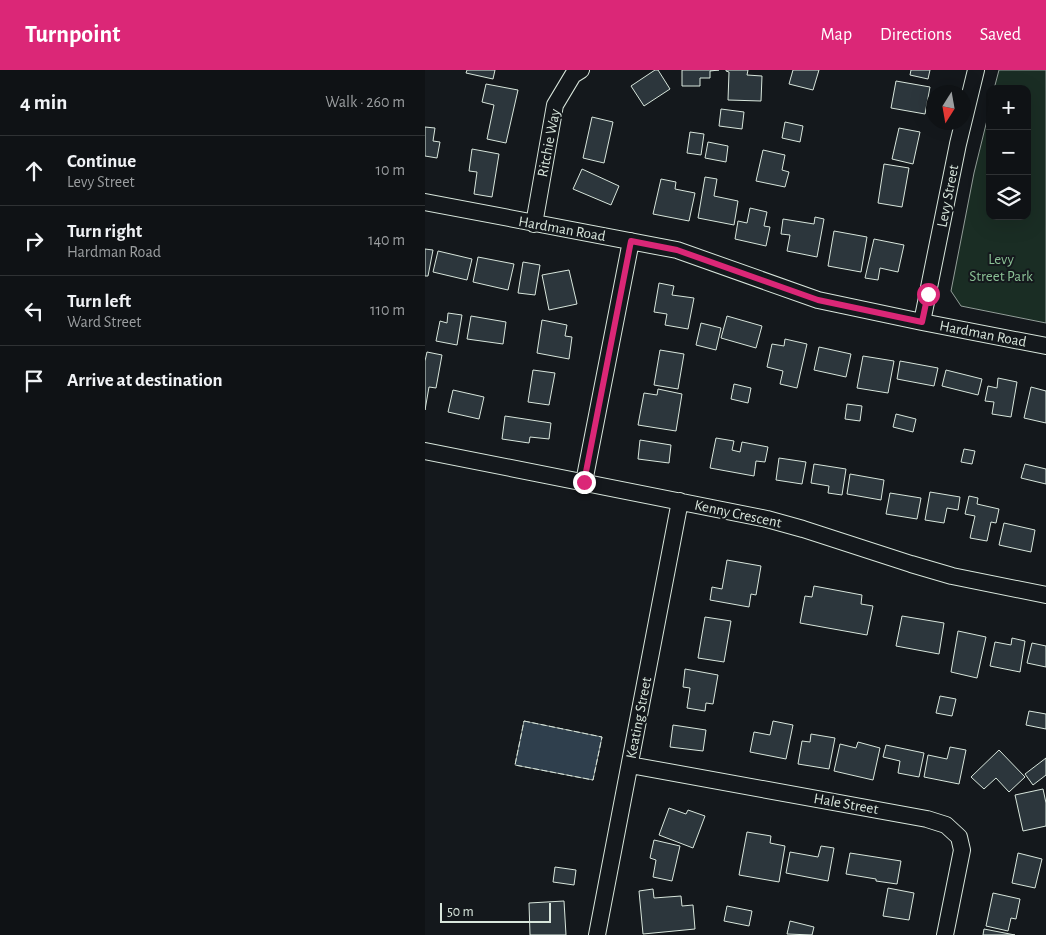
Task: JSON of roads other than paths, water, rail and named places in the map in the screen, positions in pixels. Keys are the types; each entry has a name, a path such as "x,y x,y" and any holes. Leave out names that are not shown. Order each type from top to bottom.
{"street":[{"name":"Ritchie Way","path":"533,224 555,105 573,75 581,70"},
{"name":"Levy Street","path":"922,322 958,144 976,70"},
{"name":"Hardman Road","path":"425,202 677,250 818,300 1046,346"},
{"path":"584,482 631,241"},
{"name":"Kenny Crescent","path":"425,451 767,519 952,576 1046,595"},
{"name":"Keating Street","path":"597,935 681,501"},
{"name":"Hale Street","path":"630,765 927,819 946,825 959,837 962,850 945,935"}],"water":[{"path":"524,721 602,737 593,780 515,765"}],"park label":[{"name":"Levy Street Park","path":"1001,268"}]}
